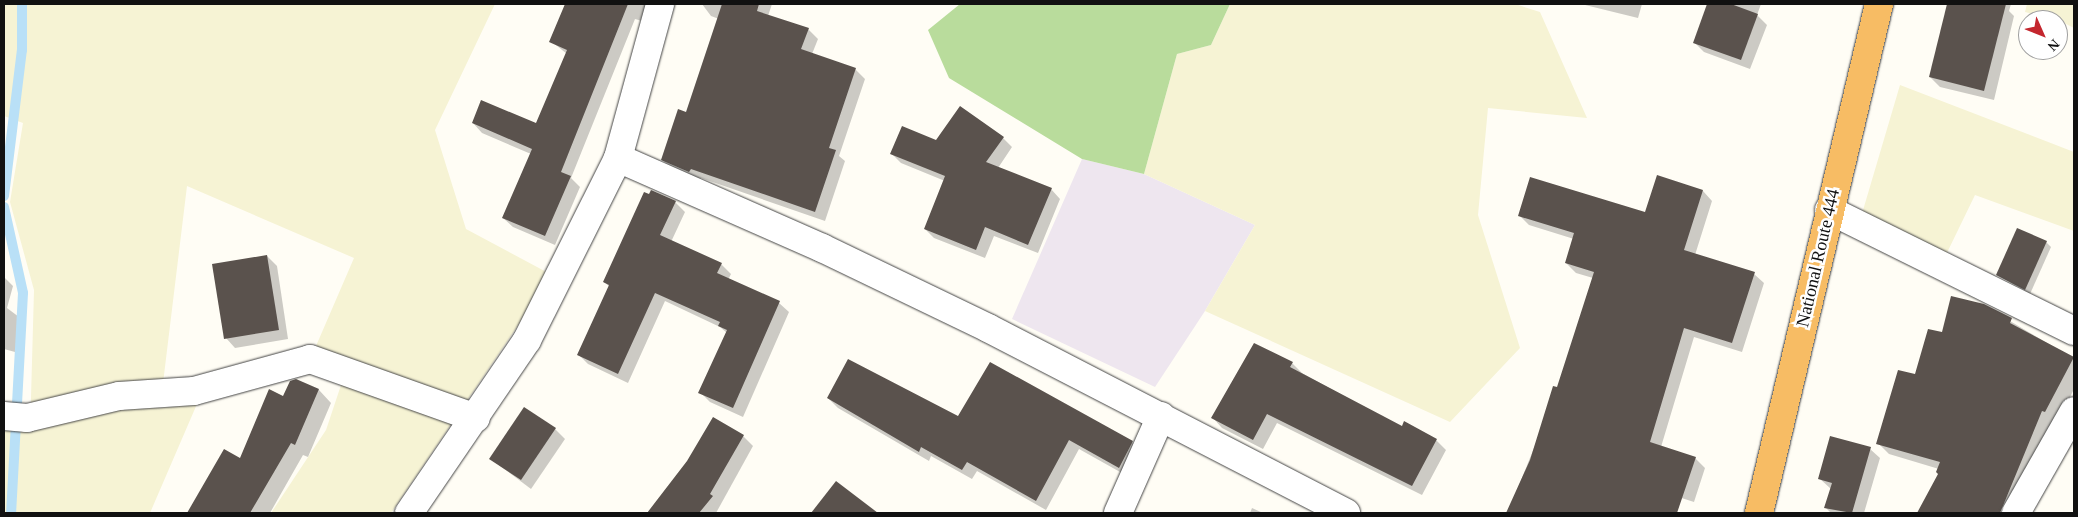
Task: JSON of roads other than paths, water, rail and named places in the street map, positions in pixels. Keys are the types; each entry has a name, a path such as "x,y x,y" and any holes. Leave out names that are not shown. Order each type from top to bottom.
{"highway":[{"name":"National Route 444","path":"1758,513 1828,210 1879,4"}],"street":[{"path":"409,513 476,418 526,340 618,158 660,4"},
{"path":"618,158 840,257 1161,416 1346,513"},
{"path":"1828,210 2074,331"},
{"path":"12,417 119,396 194,390 310,359 476,418"},
{"path":"2016,513 2074,411"},
{"path":"1118,513 1161,416"}],"waterway":[{"path":"4,196 22,50 22,4"},
{"path":"4,207 23,293 11,513"}]}
